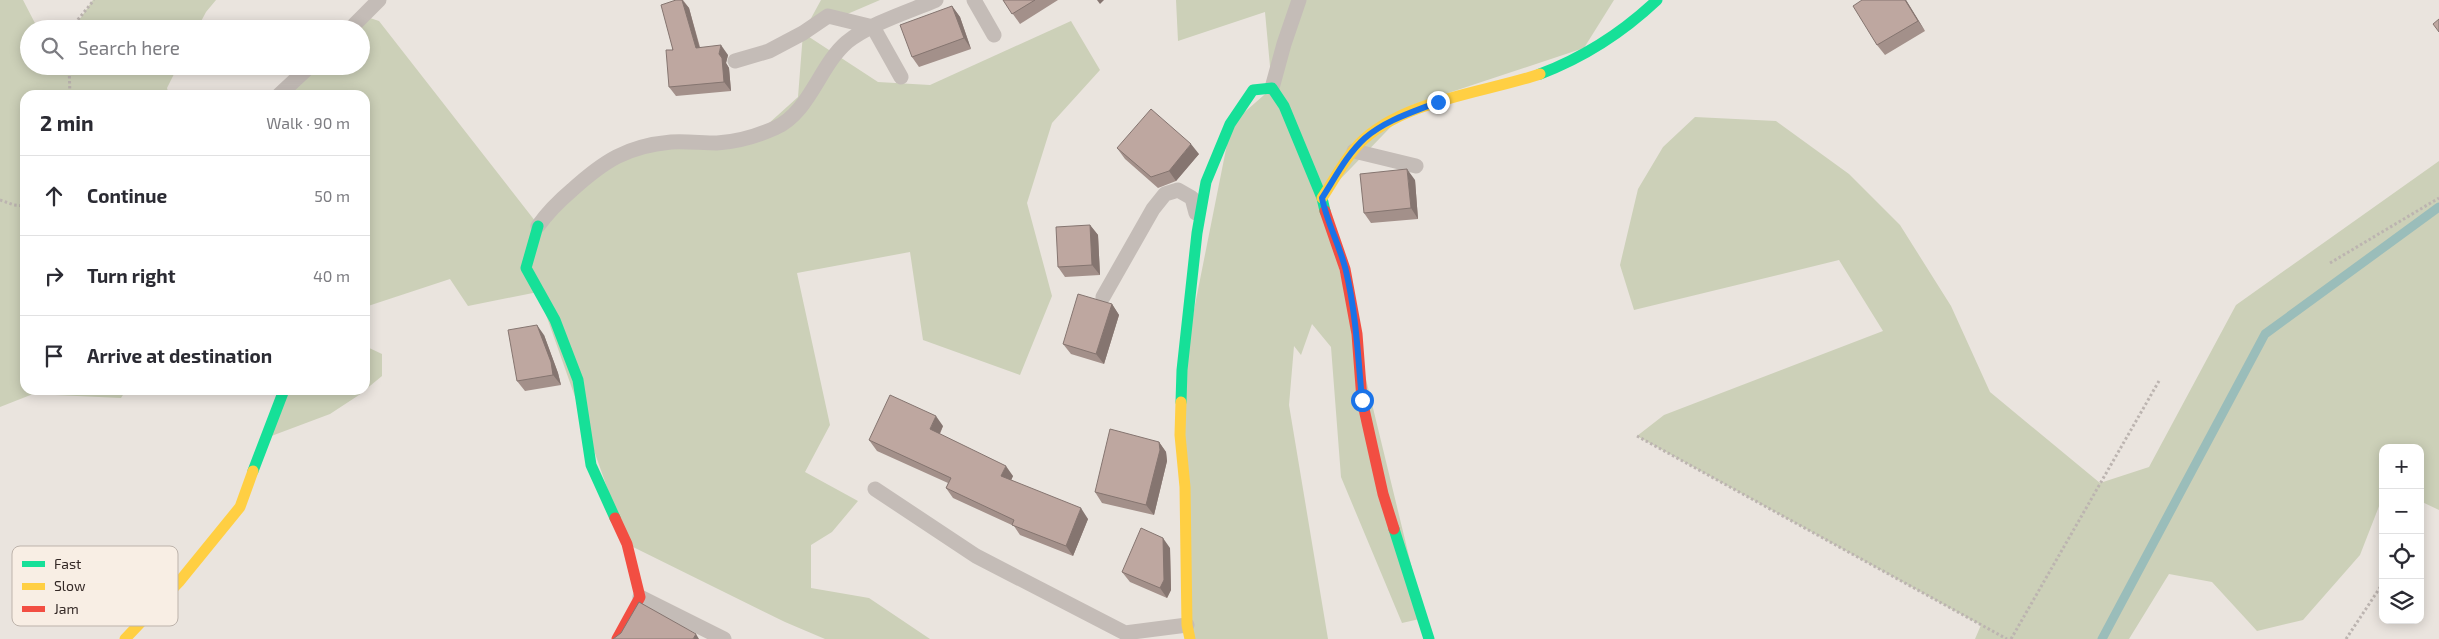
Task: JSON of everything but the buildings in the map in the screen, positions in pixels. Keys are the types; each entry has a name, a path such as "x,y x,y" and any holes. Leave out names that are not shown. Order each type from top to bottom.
{"street":[{"path":"1322,198 1354,151 1366,138 1396,118 1438,102 1530,77 1598,49 1632,25 1658,0"},
{"path":"1189,632 1186,487 1180,435 1182,370 1197,233 1206,182 1230,124 1253,90 1272,88 1284,106 1322,198 1327,221 1345,269 1357,334 1362,400 1384,494 1429,639"},
{"path":"538,226 526,268 555,320 578,380 591,465 627,544 640,597 617,639"},
{"path":"178,583 240,507 282,395"},
{"path":"125,639 137,626"}],"lane":[{"path":"359,20 379,0"},
{"path":"538,226 548,211 594,170 615,156 641,146 665,143 719,143 749,137 777,127 797,110 827,64 848,41 873,27 936,0"},
{"path":"974,0 994,35"},
{"path":"1272,88 1298,0"},
{"path":"735,61 769,51 803,33 828,16 873,27 901,77"},
{"path":"284,90 300,75"},
{"path":"1354,151 1416,166"},
{"path":"1103,297 1153,209 1165,194 1178,190 1192,198 1196,213 1197,233"},
{"path":"875,489 976,556 1125,633 1189,632"},
{"path":"640,597 724,639"}],"path":[{"path":"78,20 94,0"},
{"path":"69,75 70,90"},
{"path":"2330,263 2439,198"},
{"path":"0,200 14,206 20,206"},
{"path":"2011,639 2159,381"},
{"path":"1637,436 2007,639"},
{"path":"2346,639 2379,589"}],"green space":[{"path":"0,0 23,0 33,20 20,20 20,75 174,75 168,90 20,90 20,395 30,395 0,407"},
{"path":"93,0 216,0 202,20 79,20"},
{"path":"821,0 880,0 803,33"},
{"path":"1176,0 1614,0 1584,48 1412,105 1322,198 1424,618 1402,623 1341,477 1331,347 1312,324 1301,355 1294,346 1289,405 1328,639 1190,639 1182,370 1231,124 1272,88 1265,12 1178,41"},
{"path":"364,16 379,21 539,226 586,179 644,151 712,145 768,124 798,97 803,33 878,82 930,85 1071,21 1100,70 1052,123 1027,203 1052,296 1020,375 923,340 910,252 797,273 830,425 805,472 858,501 832,532 811,545 811,588 869,598 930,639 825,639 785,622 627,544 538,292 468,306 450,279 370,305 370,90 284,90 300,75 370,75 370,20 360,20"},
{"path":"1695,117 1776,121 1849,174 1900,225 1951,306 1990,392 2100,483 2149,467 2236,305 2439,161 2439,510 2424,503 2424,444 2379,444 2379,506 2360,555 2303,620 2257,631 2212,582 2169,574 2129,639 1975,639 1981,625 1637,436 1664,415 1883,331 1839,260 1634,310 1620,265 1638,189 1663,147"},
{"path":"370,348 382,354 382,376 370,386"},
{"path":"55,395 123,395 121,398"},
{"path":"282,395 359,395 330,414 266,438"}],"waterway":[{"path":"2102,639 2265,334 2439,207"}],"traffic: fast":[{"path":"1540,74 1588,52 1630,23 1657,0"},
{"path":"1181,402 1182,370 1197,233 1206,182 1230,124 1253,90 1272,88 1284,106 1322,198 1325,211"},
{"path":"538,226 526,268 555,320 578,380 591,465 615,518"},
{"path":"253,471 282,395"},
{"path":"1394,529 1429,639"}],"traffic: slow":[{"path":"1322,198 1344,163 1359,144 1377,129 1398,117 1445,100 1540,74"},
{"path":"1181,402 1180,435 1185,487 1187,625 1190,639"},
{"path":"178,583 240,507 253,471"},
{"path":"125,639 137,626"}],"traffic: jam":[{"path":"1325,211 1345,269 1357,334 1362,400 1383,494 1394,529"},
{"path":"615,518 627,544 640,597 617,639"}],"route":[{"path":"1362,400 1357,334 1345,269 1327,221 1322,198 1347,159 1366,138 1396,118 1438,102"}]}
